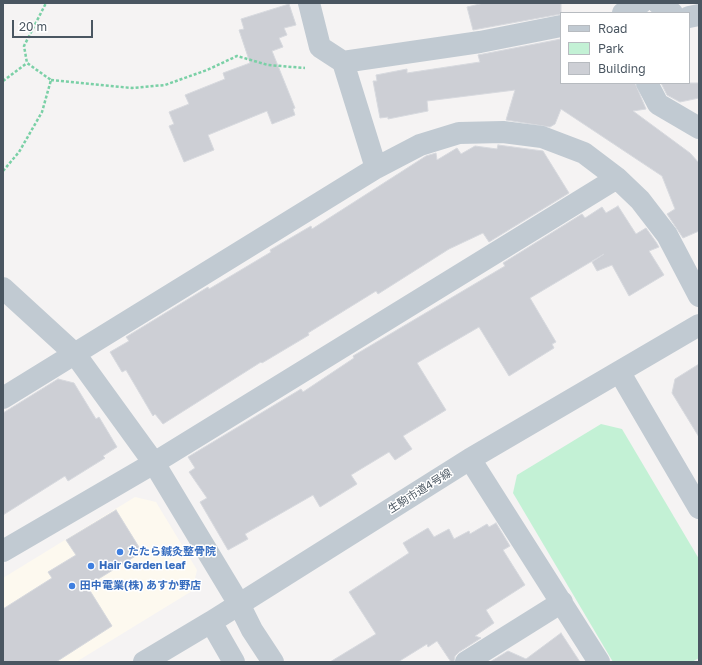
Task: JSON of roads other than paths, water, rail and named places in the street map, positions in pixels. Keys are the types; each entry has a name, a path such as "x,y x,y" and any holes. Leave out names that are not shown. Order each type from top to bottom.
{"street":[{"path":"309,3 320,47 344,64 376,168"},
{"path":"625,12 640,3"},
{"path":"658,3 671,12"},
{"path":"344,64 480,42 560,26"},
{"path":"648,84 658,104 699,128"},
{"path":"3,398 376,168 420,145 459,133 503,132 542,137 584,153 617,178 640,200 667,235 699,296"},
{"path":"3,551 154,463 617,178"},
{"path":"3,288 75,354 154,463 252,630 273,662"},
{"name":"生駒市道4号線","path":"144,662 211,622 470,459 620,373 699,325"},
{"path":"620,373 699,508"},
{"path":"470,459 562,602 598,662"},
{"path":"466,662 562,602"},
{"path":"211,622 234,662"}],"place":[{"name":"たたら鍼灸整骨院","path":"120,552"},
{"name":"Hair Garden leaf","path":"91,566"},
{"name":"田中電業(株) あすか野店","path":"72,586"}]}
